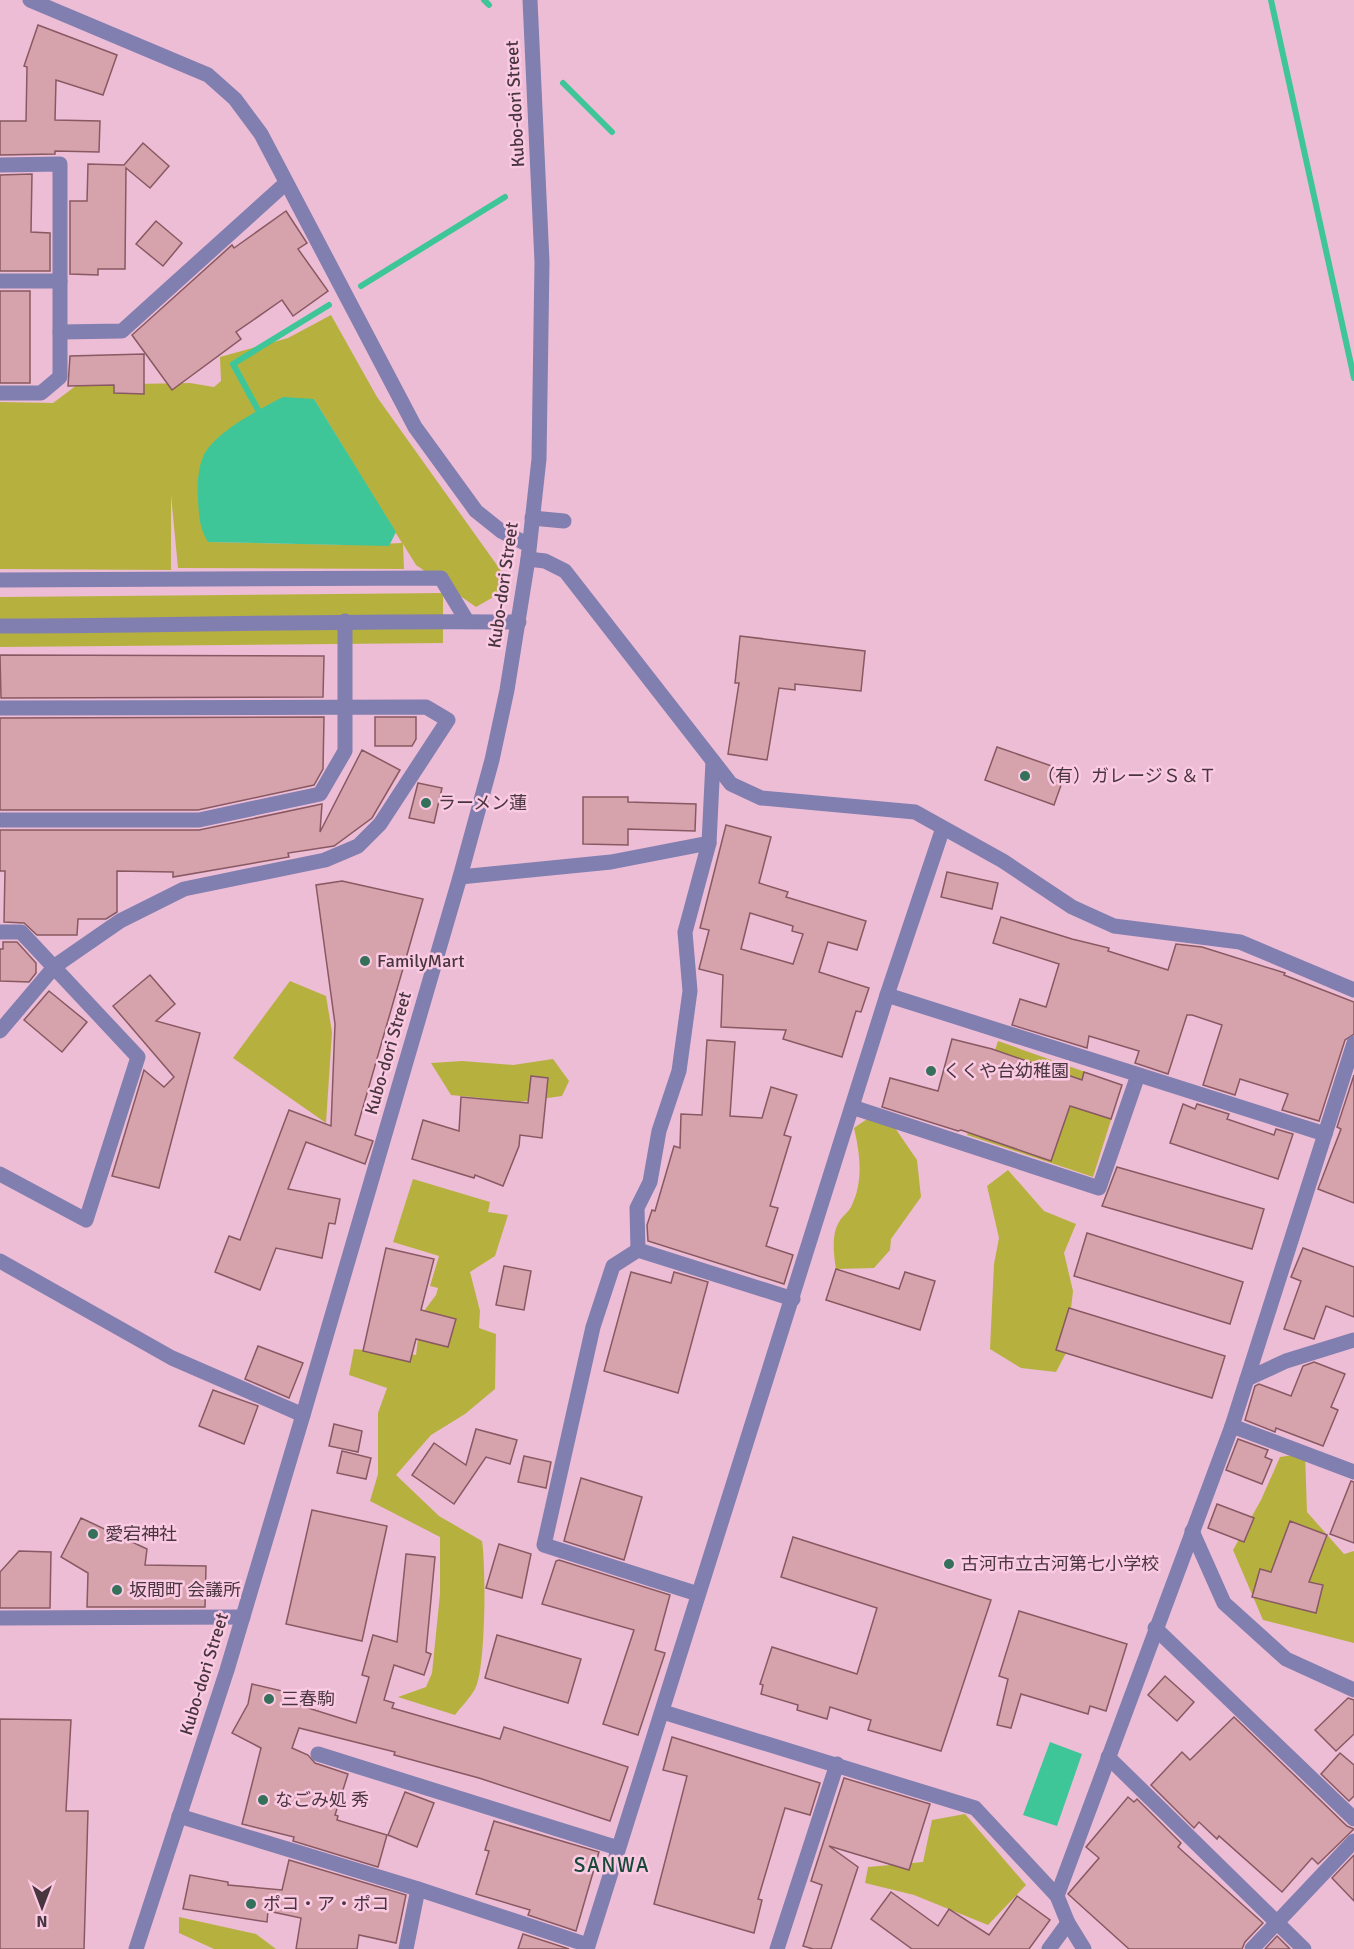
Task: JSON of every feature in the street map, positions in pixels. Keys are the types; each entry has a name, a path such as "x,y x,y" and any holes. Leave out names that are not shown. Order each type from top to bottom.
{"street":[{"path":"30,0 208,75 234,99 261,134 415,427 476,511 528,552 565,571 731,784 761,798 915,812 1003,861 1072,907 1114,926 1240,942 1354,990"},
{"name":"Kubo-dori Street","path":"136,1949 243,1617 460,877 492,760 519,622 538,459 542,262 530,0"},
{"path":"0,165 60,164 60,377 41,393 0,393"},
{"path":"60,332 122,331 286,183"},
{"path":"0,281 60,281"},
{"path":"532,518 564,521"},
{"path":"0,580 441,578 466,621"},
{"path":"0,626 236,626 345,621 519,622"},
{"path":"0,820 199,820 320,794 345,751 345,621"},
{"path":"0,708 426,707 448,720 380,824 358,846 324,860 184,889 120,921 55,966 0,1031"},
{"path":"638,1250 637,1208 650,1182 659,1131 679,1071 690,991 685,932 709,843 713,761"},
{"path":"179,1816 418,1889 587,1947 663,1712 887,995 943,828"},
{"path":"460,877 611,862 709,843"},
{"path":"0,932 21,932 138,1057 86,1220 0,1174"},
{"path":"887,995 1325,1134"},
{"path":"1057,1896 1232,1426 1354,1043"},
{"path":"852,1107 1099,1188 1138,1075"},
{"path":"638,1250 793,1299"},
{"path":"638,1250 613,1266 593,1327 544,1545 698,1594"},
{"path":"0,1261 171,1358 303,1415"},
{"path":"1247,1379 1286,1361 1354,1340"},
{"path":"1232,1426 1354,1472"},
{"path":"1192,1531 1224,1603 1286,1659 1354,1690"},
{"path":"0,1618 243,1617"},
{"path":"1155,1628 1354,1819"},
{"path":"663,1712 975,1808 1057,1896 1068,1923 1084,1949"},
{"path":"318,1754 618,1848"},
{"path":"1108,1757 1304,1949"},
{"path":"777,1949 837,1764"},
{"path":"1252,1949 1354,1841"},
{"path":"406,1949 418,1889"},
{"path":"1049,1949 1068,1923"}],"shaded area":[{"path":"331,315 377,397 504,575 497,595 476,607 416,565 403,544 404,569 178,568 171,495 171,570 0,569 0,402 53,403 77,385 190,383 214,387 221,381 220,357 288,338","holes":["314,399 402,543 354,545 209,542"]},
{"path":"283,397 314,399 396,532 389,546 208,542 201,526 198,505 198,478 203,457 216,439 250,415"},
{"path":"443,593 443,643 0,647 0,597"},
{"path":"290,981 326,996 332,1032 326,1123 233,1058"},
{"path":"998,1041 1122,1085 1093,1177 967,1135"},
{"path":"553,1059 569,1081 562,1096 519,1102 451,1095 431,1063 462,1061 513,1065"},
{"path":"870,1117 893,1125 917,1160 921,1197 891,1239 890,1250 874,1268 836,1269 834,1245 836,1227 851,1207 858,1188 859,1158 854,1128"},
{"path":"1008,1170 1044,1211 1076,1224 1064,1253 1073,1291 1066,1353 1056,1372 1021,1368 990,1349 994,1264 999,1238 987,1186"},
{"path":"413,1179 490,1202 488,1212 508,1215 495,1256 470,1272 480,1311 479,1328 496,1334 495,1389 465,1414 431,1435 396,1475 439,1516 482,1541 483,1640 479,1678 475,1689 455,1715 398,1697 426,1687 432,1673 440,1594 440,1537 370,1501 378,1474 378,1413 387,1388 349,1375 354,1349 416,1355 421,1315 436,1295 438,1288 430,1286 439,1256 393,1242"},
{"path":"1305,1453 1307,1512 1344,1554 1354,1551 1354,1643 1263,1620 1233,1550 1261,1500 1280,1457"},
{"path":"1050,1742 1082,1754 1057,1826 1023,1815"},
{"path":"965,1814 1026,1885 988,1925 914,1895 865,1883 868,1867 923,1862 932,1820"},
{"path":"179,1917 256,1934 276,1949 214,1949 179,1933"}],"building":[{"path":"38,25 117,55 103,95 56,80 55,120 100,121 99,152 55,151 55,154 0,155 0,121 26,121 27,67 24,66"},
{"path":"143,143 169,166 150,188 126,168 125,269 98,269 98,275 70,274 70,201 87,201 88,164 124,165"},
{"path":"32,174 31,232 50,233 50,271 0,271 0,175"},
{"path":"286,211 307,243 298,249 328,291 293,316 282,300 236,332 241,339 172,390 132,335 232,245 234,248"},
{"path":"156,221 182,243 163,266 136,244"},
{"path":"0,291 30,291 30,383 0,383"},
{"path":"144,354 144,394 114,393 114,385 68,386 70,356"},
{"path":"740,636 865,651 861,691 795,684 795,690 779,688 767,760 728,754 739,683 735,683"},
{"path":"0,655 324,656 323,697 1,698"},
{"path":"324,717 323,769 314,785 198,810 0,810 0,718"},
{"path":"375,717 416,717 416,739 412,746 375,746"},
{"name":"（有）ガレージＳ＆Ｔ","path":"997,747 1066,771 1054,805 985,780"},
{"path":"362,750 400,770 372,818 334,846 288,853 289,857 173,877 173,872 117,871 117,912 106,919 78,919 77,935 37,935 24,923 4,922 5,871 0,871 0,830 199,830 322,804 320,832"},
{"name":"ラーメン蓮","path":"418,783 442,788 434,823 409,818"},
{"path":"583,797 628,797 628,802 696,804 695,831 628,829 628,845 583,844"},
{"path":"726,825 771,837 759,883 788,892 786,897 866,921 857,950 828,942 819,972 869,988 861,1012 856,1011 842,1057 783,1039 786,1030 721,1027 723,975 699,969 709,930 700,928","holes":["750,913 793,926 792,931 803,934 793,964 741,949"]},
{"path":"947,872 998,883 992,909 941,897"},
{"path":"342,881 423,899 355,1135 373,1141 365,1164 306,1142 288,1189 340,1199 335,1224 329,1223 322,1258 276,1248 260,1290 215,1272 229,1236 240,1240 289,1110 331,1126 335,1024 316,885"},
{"path":"1001,917 1109,948 1108,951 1168,970 1176,944 1202,947 1285,973 1284,975 1354,1002 1354,1034 1345,1040 1319,1121 1282,1110 1288,1094 1240,1079 1235,1095 1203,1085 1222,1025 1192,1015 1187,1015 1168,1074 1135,1063 1139,1051 1089,1036 1087,1048 1012,1025 1020,999 1046,1007 1059,964 993,943"},
{"path":"3,942 17,942 36,963 36,973 29,982 0,981 0,949 3,949"},
{"path":"150,975 175,1004 156,1021 200,1033 159,1188 112,1176 144,1070 164,1087 174,1077 113,1006"},
{"path":"49,991 87,1022 62,1052 24,1020"},
{"path":"952,1039 992,1049 1082,1080 1084,1072 1122,1085 1111,1119 1070,1106 1051,1161 961,1130 882,1107 890,1078 938,1091"},
{"path":"707,1040 735,1042 730,1116 762,1118 771,1087 797,1095 784,1135 791,1137 770,1206 778,1208 766,1246 793,1255 784,1284 648,1241 647,1225 652,1210 655,1211 674,1146 680,1148 681,1114 702,1115"},
{"path":"1354,1075 1354,1203 1318,1189 1341,1129 1337,1127"},
{"path":"531,1076 548,1078 542,1138 520,1135 519,1146 503,1186 475,1175 474,1178 412,1159 423,1120 459,1131 461,1097 528,1103"},
{"path":"1183,1104 1195,1109 1197,1104 1229,1114 1227,1119 1274,1135 1276,1129 1293,1134 1278,1179 1170,1143"},
{"path":"1117,1167 1264,1209 1252,1249 1102,1206"},
{"path":"1087,1233 1243,1282 1230,1324 1074,1276"},
{"path":"386,1248 434,1259 421,1310 456,1319 448,1347 416,1339 410,1362 363,1351"},
{"path":"1303,1248 1354,1267 1354,1317 1326,1306 1314,1339 1284,1329 1301,1281 1291,1277"},
{"path":"504,1266 531,1271 524,1310 496,1305"},
{"path":"836,1269 899,1289 905,1272 935,1281 920,1330 826,1300"},
{"path":"631,1272 671,1283 674,1272 708,1282 678,1393 604,1371"},
{"path":"1069,1308 1225,1356 1212,1398 1056,1350"},
{"path":"258,1346 303,1363 289,1398 245,1379"},
{"path":"1314,1362 1345,1374 1331,1407 1338,1410 1323,1446 1276,1428 1275,1432 1245,1420 1255,1386 1259,1384 1291,1396 1303,1366"},
{"path":"213,1390 258,1406 244,1444 199,1426"},
{"path":"334,1424 362,1431 358,1452 329,1446"},
{"path":"476,1429 517,1440 510,1464 486,1457 454,1504 412,1475 434,1443 466,1465"},
{"path":"1238,1439 1268,1450 1265,1457 1272,1460 1262,1484 1226,1470"},
{"path":"342,1451 371,1458 366,1479 337,1473"},
{"path":"524,1456 551,1462 546,1488 518,1482"},
{"path":"581,1478 642,1497 624,1560 564,1541"},
{"path":"1351,1481 1354,1482 1354,1543 1330,1534"},
{"path":"1217,1504 1254,1518 1244,1542 1208,1528"},
{"path":"312,1510 387,1526 362,1641 286,1624"},
{"path":"81,1518 147,1549 145,1565 206,1566 205,1607 87,1607 88,1573 61,1557"},
{"path":"1290,1521 1327,1535 1309,1582 1323,1585 1316,1613 1252,1597 1260,1569 1271,1572"},
{"path":"793,1537 991,1600 941,1751 868,1730 871,1720 830,1707 827,1719 797,1710 798,1705 761,1694 763,1685 760,1684 772,1647 857,1674 877,1608 781,1577"},
{"path":"499,1544 531,1554 522,1598 486,1588"},
{"path":"19,1551 51,1552 50,1608 0,1608 0,1572"},
{"path":"406,1554 435,1557 426,1652 431,1654 424,1675 394,1665 384,1700 394,1703 392,1708 500,1739 504,1727 628,1767 610,1821 479,1778 394,1755 395,1752 299,1728 292,1748 308,1755 315,1763 348,1774 335,1815 338,1816 337,1820 387,1835 378,1867 293,1841 294,1837 242,1824 261,1748 232,1733 248,1704 252,1684 291,1693 289,1702 356,1723 369,1677 362,1675 373,1635 397,1642"},
{"path":"559,1560 670,1595 655,1650 665,1653 638,1735 603,1724 634,1630 542,1604 556,1561"},
{"path":"1019,1611 1127,1644 1106,1711 1090,1706 1088,1714 1021,1694 1011,1728 997,1725 1008,1679 999,1676"},
{"path":"497,1635 581,1659 568,1703 485,1678"},
{"path":"1165,1676 1194,1702 1177,1721 1148,1695"},
{"path":"1348,1698 1354,1700 1354,1734 1336,1751 1315,1730"},
{"path":"1234,1717 1347,1826 1354,1829 1318,1864 1312,1858 1282,1892 1219,1836 1217,1839 1199,1822 1194,1828 1151,1785 1182,1752 1190,1760"},
{"path":"0,1719 71,1720 66,1811 88,1811 84,1949 0,1949"},
{"path":"672,1737 820,1783 810,1815 785,1808 758,1899 762,1900 754,1933 654,1904 687,1776 663,1770"},
{"path":"1340,1753 1354,1765 1354,1796 1349,1801 1321,1774"},
{"path":"844,1778 930,1804 909,1870 829,1846 858,1867 831,1949 813,1949 803,1946 822,1885 811,1881"},
{"path":"405,1792 434,1803 417,1847 388,1835"},
{"path":"1128,1797 1134,1802 1137,1799 1181,1843 1178,1847 1263,1923 1245,1942 1242,1949 1129,1949 1068,1894 1099,1858 1086,1847"},
{"path":"494,1821 599,1852 576,1931 528,1915 530,1910 476,1894 489,1851 485,1850"},
{"path":"1354,1855 1354,1901 1332,1878"},
{"path":"289,1860 406,1895 396,1943 359,1935 357,1949 296,1949 301,1918 268,1911 267,1922 183,1909 190,1875 228,1882 228,1885 282,1890"},
{"path":"891,1892 938,1926 949,1909 989,1935 1017,1896 1050,1920 1029,1949 912,1949 871,1919"},
{"path":"523,1934 569,1949 518,1949"},
{"path":"1277,1936 1290,1949 1265,1949"}],"waterway":[{"path":"484,0 489,5"},
{"path":"1271,0 1354,378"},
{"path":"563,83 612,132"},
{"path":"361,286 505,197"},
{"path":"258,410 233,364 329,305"}],"place":[{"name":"（有）ガレージＳ＆Ｔ","path":"1025,776"},
{"name":"ラーメン蓮","path":"426,803"},
{"name":"FamilyMart","path":"365,961"},
{"name":"くくや台幼稚園","path":"931,1071"},
{"name":"愛宕神社","path":"93,1534"},
{"name":"古河市立古河第七小学校","path":"949,1564"},
{"name":"坂間町 会議所","path":"117,1590"},
{"name":"三春駒","path":"269,1699"},
{"name":"なごみ処 秀","path":"263,1800"},
{"name":"ポコ・ア・ポコ","path":"251,1904"}],"district":[{"name":"SANWA","path":"612,1865"}]}
